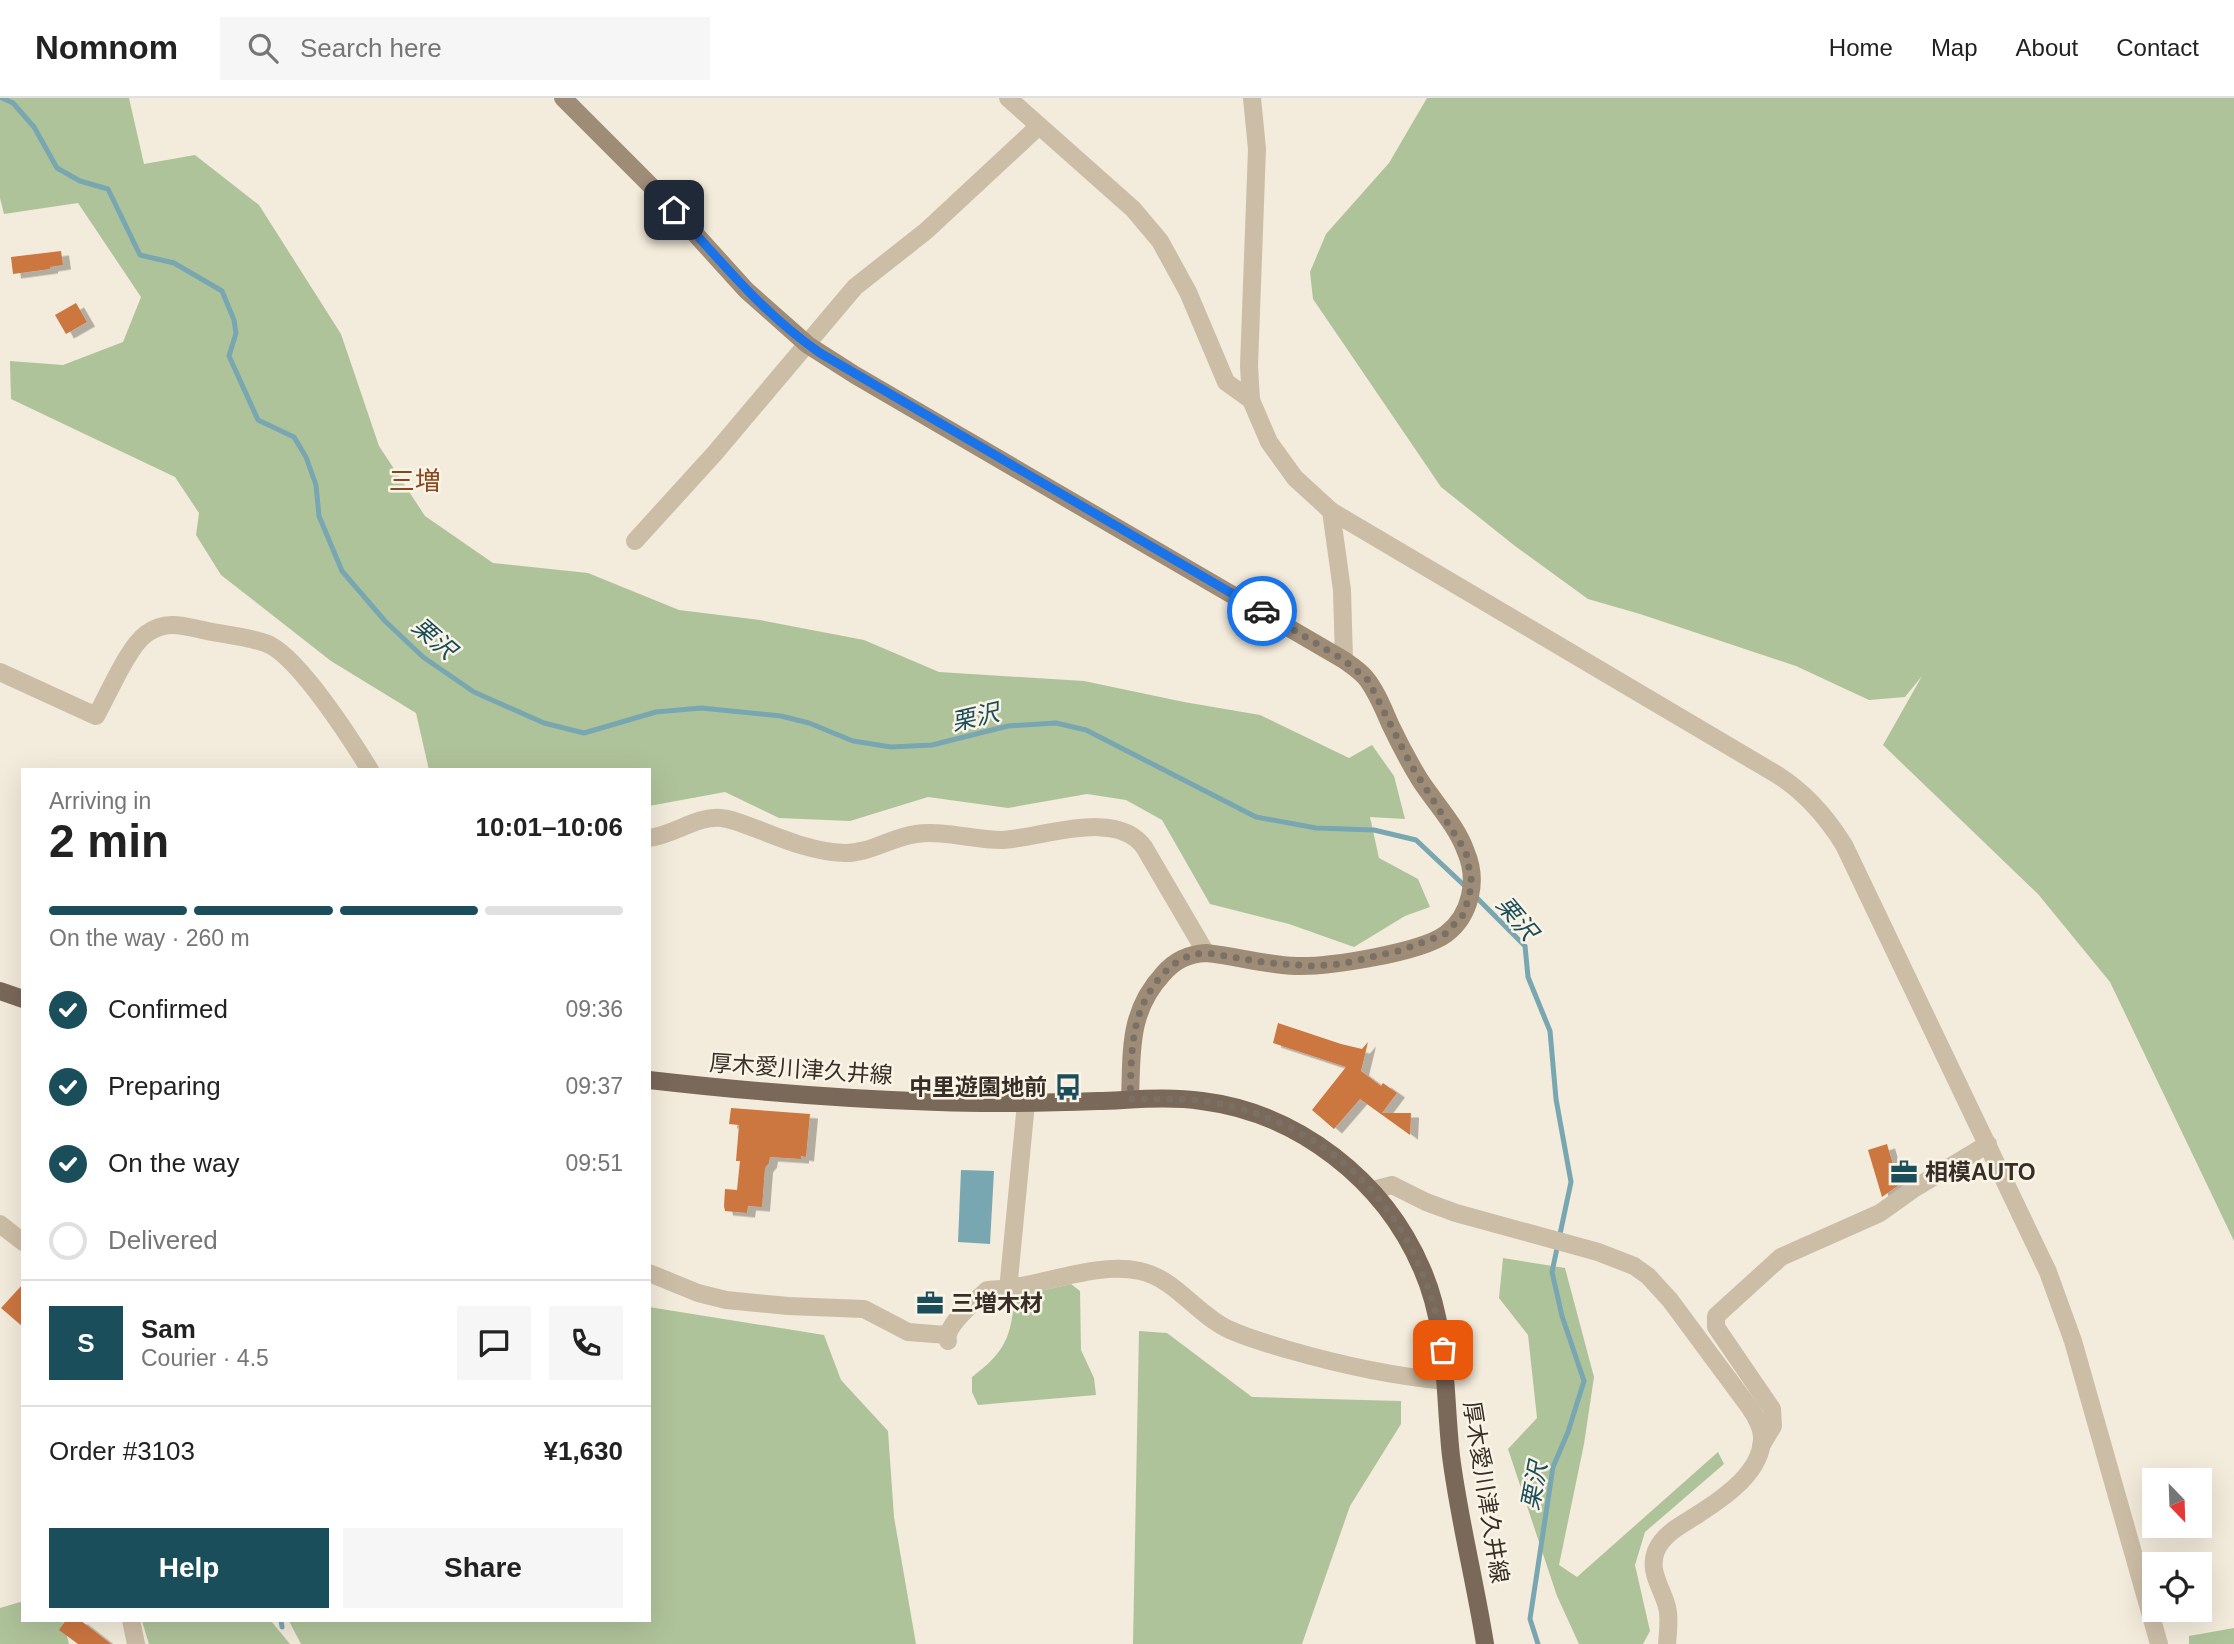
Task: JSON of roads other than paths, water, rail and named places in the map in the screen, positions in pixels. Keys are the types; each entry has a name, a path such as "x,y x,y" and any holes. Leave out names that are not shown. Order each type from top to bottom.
{"main road":[{"path":"0,991 21,998"},
{"name":"厚木愛川津久井線","path":"651,1080 850,1098 938,1102 1026,1103 1130,1099 1203,1101 1234,1107 1290,1128 1334,1156 1373,1190 1398,1225 1423,1269 1436,1311 1452,1459 1485,1644"}],"street":[{"path":"563,98 660,195 732,276 808,345 907,406 1344,660 1368,680 1411,765 1459,838 1466,852 1471,891 1464,914 1438,938 1402,950 1341,964 1293,966 1206,953 1187,956 1170,966 1153,984 1139,1009 1133,1031 1130,1099"},
{"path":"1008,98 1133,209 1160,241 1173,260 1188,292 1226,382 1251,400"},
{"path":"1252,98 1257,149 1249,366 1251,400 1260,424 1281,461 1295,478 1331,511 1797,787 1825,816 1844,845 2039,1252 2073,1341 2159,1644"},
{"path":"635,541 715,453 855,287 926,231 1039,126"},
{"path":"1331,511 1342,590 1344,660"},
{"path":"0,672 96,716 134,647 146,634 160,626 177,624 269,645 294,664 346,732 369,768"},
{"path":"651,838 671,833 702,820 719,818 805,847 846,853 924,833 1001,840 1072,829 1123,830 1132,833 1144,846 1206,953"},
{"path":"1008,1290 1026,1103"},
{"path":"1667,1644 1667,1607 1653,1567 1658,1547 1668,1534 1716,1503 1742,1481 1773,1426 1772,1409 1716,1327 1716,1316 1781,1257 1880,1213 1915,1188 1988,1144"},
{"path":"1373,1190 1392,1185 1440,1208 1626,1262 1648,1276 1691,1326 1750,1408 1761,1429 1761,1446"},
{"path":"0,1224 21,1240"},
{"path":"651,1274 698,1293 726,1300 863,1309 908,1332 947,1338 951,1326 987,1290 1008,1290 1126,1269 1142,1272 1172,1286 1205,1316 1244,1335 1366,1371 1445,1381"},
{"path":"131,1622 136,1644"}],"water":[{"path":"961,1170 994,1171 990,1244 958,1242"}],"waterway":[{"name":"栗沢","path":"2,98 13,103 34,127 57,168 80,181 108,189 140,255 174,263 222,291 234,320 236,333 229,356 258,420 294,437 306,457 316,485 319,516 342,571 385,621 423,657 474,692 544,723 584,733 656,712 701,708 781,716 809,723 853,741 891,747 932,745 1008,726 1056,723 1086,730 1256,817 1316,828 1374,830 1416,840 1467,888"},
{"name":"栗沢","path":"1474,895 1525,946 1528,977 1550,1031 1556,1099 1571,1182 1552,1272 1562,1316 1584,1381 1568,1432 1553,1467 1530,1619 1538,1644"},
{"path":"281,1622 282,1627"}],"place":[{"name":"中里遊園地前","path":"1068,1087"},
{"name":"相模AUTO","path":"1904,1172"},
{"name":"三増木材","path":"930,1303"}],"district":[{"name":"三増","path":"415,481"}]}
